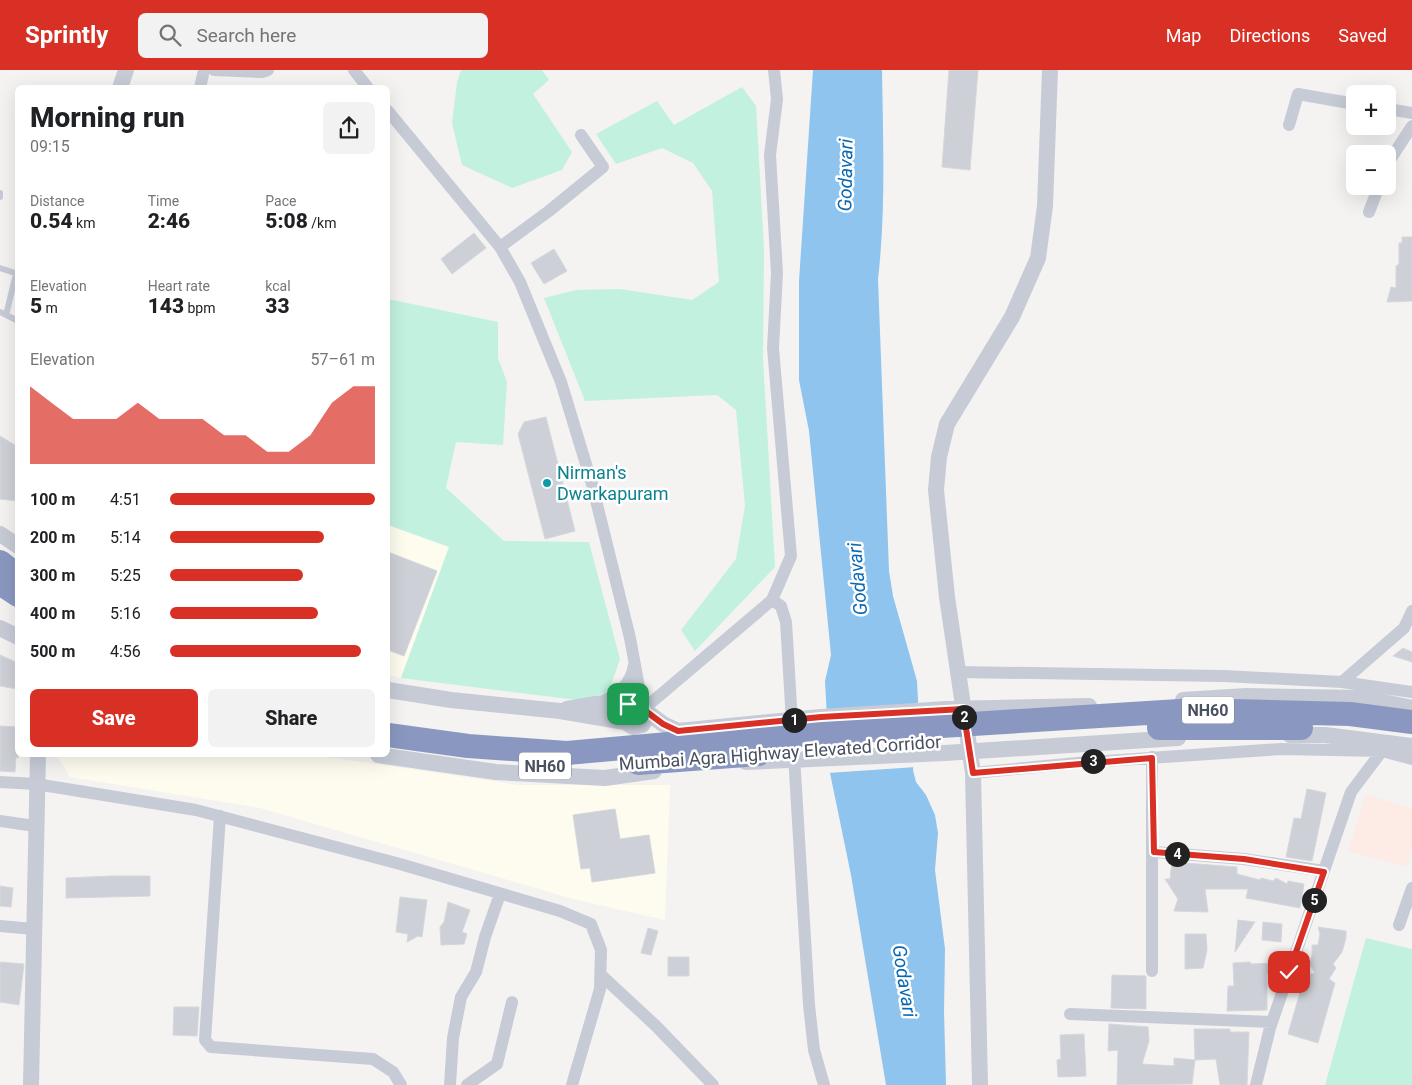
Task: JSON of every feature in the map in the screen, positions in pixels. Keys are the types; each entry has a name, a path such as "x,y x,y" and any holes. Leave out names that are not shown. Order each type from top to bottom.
{"highway":[{"path":"0,562 15,574"},
{"path":"0,583 15,593"},
{"name":"Mumbai Agra Highway Elevated Corridor","path":"390,735 468,746 567,753 702,741 1195,710 1350,714 1412,722"},
{"name":"Mumbai Agra Highway Elevated Corridor","path":"390,750 471,762 573,768 1003,737 1190,727 1329,728 1412,736"}],"street":[{"path":"121,85 126,70"},
{"path":"201,85 204,70"},
{"path":"214,70 268,70"},
{"path":"354,70 366,85"},
{"path":"625,722 623,712 641,706 772,600 791,556 774,348 777,273 770,155 777,99 774,70"},
{"path":"980,1085 973,773 968,751 947,597 936,490 939,457 947,424 1012,317 1038,258 1045,206 1050,70"},
{"path":"1289,125 1298,94 1346,102"},
{"path":"1396,111 1412,114"},
{"path":"390,113 500,247 520,282 562,382 592,484 635,660 641,706"},
{"path":"1396,151 1412,126"},
{"path":"500,247 549,211 603,167 581,135"},
{"path":"1369,212 1376,195"},
{"path":"0,534 15,544"},
{"path":"772,600 780,606 786,622 809,1004 814,1050 824,1085"},
{"path":"1342,682 1404,628 1412,611"},
{"path":"0,628 15,636"},
{"path":"560,711 596,704 614,696 633,675 635,660"},
{"path":"958,672 1224,676 1342,682 1412,692"},
{"path":"390,690 451,700 560,711 625,722 633,727 642,725 648,716 628,682"},
{"path":"596,704 641,706 663,724 678,731 821,717 946,709 1087,706 1246,696 1364,698 1412,708"},
{"path":"390,757 496,772 605,778 699,764 945,754 968,751 1246,735 1325,735 1412,746"},
{"path":"973,773 1281,749 1382,751 1412,759"},
{"path":"1256,1085 1272,1022 1351,792 1382,751"},
{"path":"31,1085 38,757"},
{"path":"1152,758 1154,852 1152,970"},
{"path":"0,782 36,784 196,810 560,911 591,924 601,950 600,989 572,1085"},
{"path":"220,816 205,1040 211,1047 373,1059 393,1072 401,1085"},
{"path":"0,821 35,826"},
{"path":"1154,852 1244,859 1324,872"},
{"path":"1399,925 1412,888"},
{"path":"450,1085 454,1038 461,997 476,972 484,937 500,894"},
{"path":"0,926 33,929"},
{"path":"600,975 656,1026 713,1085"},
{"path":"467,1085 497,1064 512,1002"},
{"path":"1070,1014 1272,1022"}],"lane":[{"path":"0,268 15,273"},
{"path":"15,280 3,314 15,320"}],"shaded area":[{"path":"390,526 449,547 401,678 390,675"},
{"path":"58,757 327,757 519,785 670,785 665,920 577,900 260,808 70,777"},
{"path":"1366,794 1412,809 1412,847 1407,867 1348,851"}],"green space":[{"path":"461,70 542,70 549,80 533,94 572,152 562,170 512,188 462,165 452,123 457,82"},
{"path":"742,87 756,106 764,249 763,359 775,567 695,651 681,630 736,559 745,506 736,410 717,395 585,401 544,298 576,290 620,289 692,300 719,282 712,191 693,163 662,148 616,164 596,134 657,101 674,125"},
{"path":"390,299 498,322 498,358 507,382 503,445 456,442 446,488 504,541 589,542 620,659 609,691 585,701 401,678 449,547 390,526"},
{"path":"1366,938 1412,949 1412,1085 1325,1085"}],"water":[{"name":"Godavari","path":"813,70 882,70 883,201 878,279 889,571 893,596 917,681 918,701 913,770 916,782 926,795 935,815 938,833 935,870 945,949 946,1085 886,1085 851,875 830,773 825,681 831,655 809,431 799,380 799,281"}],"pier":[{"path":"920,718 916,767 828,773 825,725"}],"building":[{"path":"949,70 978,70 970,170 942,167"},
{"path":"474,233 486,248 452,274 441,259"},
{"path":"1402,237 1412,237 1412,301 1387,302 1391,287 1396,288 1396,266 1399,264 1399,243 1402,243"},
{"path":"554,249 567,271 544,284 531,263"},
{"name":"Nirman's Dwarkapuram","path":"546,417 575,531 545,539 518,434 524,422"},
{"path":"0,436 15,445 15,501 0,499"},
{"path":"390,553 437,571 404,656 390,651"},
{"path":"1403,648 1412,652 1412,662 1393,656"},
{"path":"0,655 15,662 15,688 0,686"},
{"path":"0,726 15,727 15,772 0,771"},
{"path":"1307,789 1326,793 1312,861 1286,857 1294,818 1301,819"},
{"path":"615,809 620,839 649,835 655,873 592,882 590,868 581,869 573,815"},
{"path":"1172,862 1237,867 1237,874 1260,880 1261,878 1273,881 1276,878 1287,884 1288,881 1304,884 1300,908 1246,898 1248,889 1205,889 1208,912 1174,911 1178,899 1165,879 1170,879"},
{"path":"150,876 150,896 66,898 66,878"},
{"path":"0,886 13,888 11,907 0,906"},
{"path":"400,897 427,900 422,937 418,936 407,942 408,934 396,932"},
{"path":"448,902 470,910 462,932 467,934 464,944 441,945 440,927 444,922"},
{"path":"1238,920 1255,922 1235,952"},
{"path":"1263,922 1282,924 1281,942 1262,940"},
{"path":"1318,927 1346,931 1346,938 1342,952 1333,964 1336,968 1329,979 1335,983 1318,1043 1288,1034 1305,975 1315,973 1309,964 1312,956 1312,945 1318,945 1320,934"},
{"path":"648,928 658,931 651,955 641,953"},
{"path":"1185,934 1206,934 1207,950 1203,968 1185,969"},
{"path":"668,957 689,957 689,976 668,976"},
{"path":"0,962 24,964 19,1005 0,1002"},
{"path":"1250,962 1251,964 1272,963 1272,974 1267,974 1267,1010 1227,1011 1228,986 1234,986 1233,963"},
{"path":"1112,975 1146,976 1146,1009 1111,1008"},
{"path":"174,1007 199,1007 197,1036 173,1035"},
{"path":"1109,1024 1148,1027 1149,1041 1142,1064 1174,1066 1174,1058 1195,1060 1192,1084 1117,1085 1118,1050 1108,1051"},
{"path":"1194,1029 1230,1029 1230,1032 1249,1032 1247,1085 1220,1085 1216,1059 1195,1060"},
{"path":"1084,1034 1086,1076 1058,1077 1057,1060 1061,1059 1060,1035"}],"place":[{"name":"Nirman's Dwarkapuram","path":"547,483"}],"route":[{"path":"628,704 632,702 642,703 646,707 647,712 663,724 678,731 821,717 963,709 968,751 973,773 1077,762 1152,758 1154,852 1244,859 1324,872 1289,972"}]}
